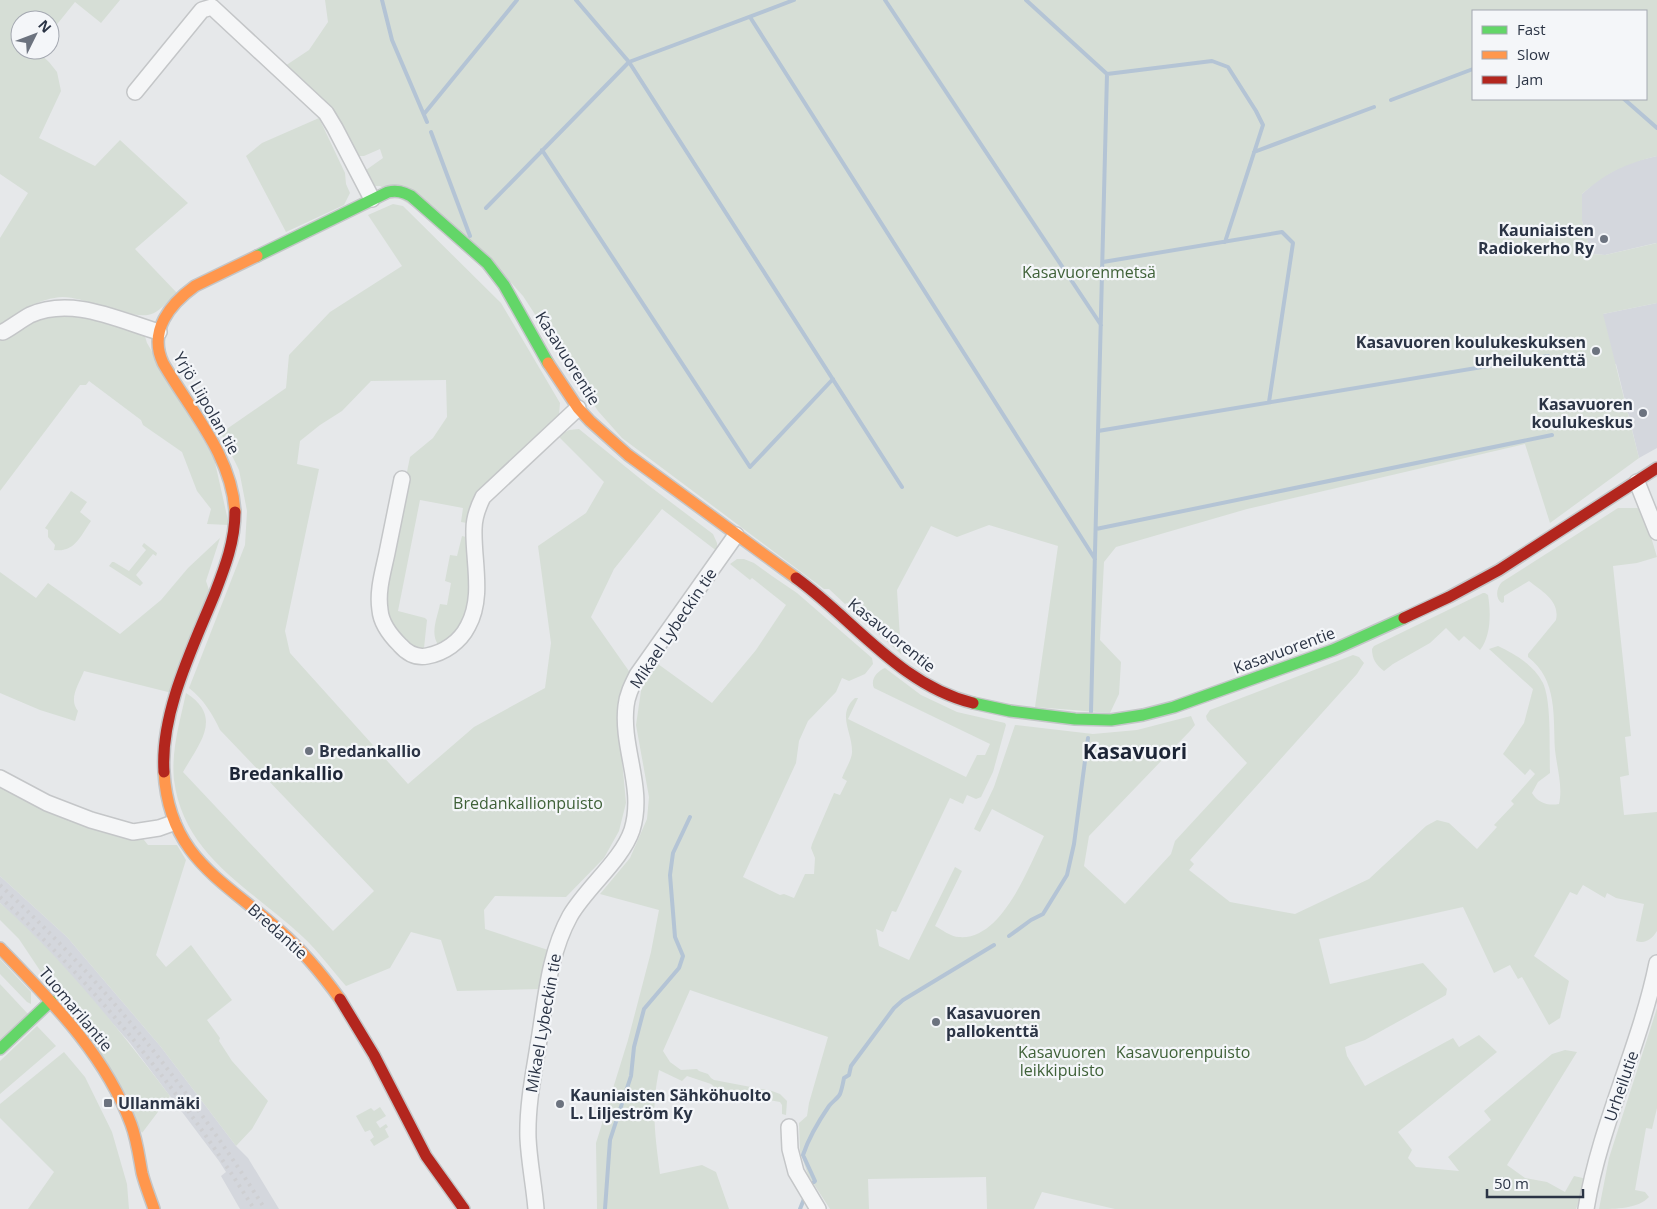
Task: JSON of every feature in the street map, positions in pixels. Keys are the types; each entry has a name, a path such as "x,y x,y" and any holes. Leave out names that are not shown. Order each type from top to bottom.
{"main road":[{"name":"Kasavuorentie","path":"372,199 388,192 403,192 411,196 487,263 504,285 548,363 578,408 628,455 812,590 913,676 938,691 970,702 1010,711 1075,719 1111,720 1143,715 1174,707 1333,650 1449,597 1499,570 1657,468"},
{"name":"Yrjö Liipolan tie","path":"173,822 167,806 162,767 167,728 179,688 221,579 233,541 235,510 232,489 225,466 164,363 158,349 159,332 164,316 183,294 195,286 295,239 372,199"},
{"name":"Bredantie","path":"173,822 180,838 204,867 274,926 310,960 332,987 358,1026 426,1156 458,1198 464,1209"},
{"name":"Tuomarilantie","path":"0,948 81,1034 101,1062 132,1125 144,1182 154,1209"},
{"path":"0,1049 51,1001"},
{"name":"Tuomarilantie","path":"141,1209 144,1182"}],"street":[{"path":"135,92 202,10 212,7 326,113 372,199"},
{"path":"3,332 29,316 44,310 69,307 87,310 159,332"},
{"path":"402,479 380,588 380,610 383,621 393,638 403,649 412,655 425,657 439,653 460,638 473,616 477,585 474,528 477,510 483,497 578,408"},
{"path":"1637,482 1657,532"},
{"name":"Mikael Lybeckin tie","path":"536,1209 528,1137 529,1102 556,946 570,916 584,895 623,847 632,831 636,807 635,785 626,728 628,694 637,674 736,535"},
{"path":"0,778 46,803 92,820 133,832 159,828 173,822"},
{"name":"Urheilutie","path":"1586,1209 1597,1156 1646,1009 1657,963"},
{"path":"789,1127 790,1149 796,1172 818,1209"}],"shaded area":[{"path":"1657,156 1657,244 1605,255 1591,254 1582,221 1582,194 1599,179 1628,163"},
{"name":"Kasavuoren koulukeskus","path":"1657,303 1657,448 1639,458 1616,364 1585,372 1603,314"},
{"path":"0,876 67,937 161,1047 236,1146 248,1158 279,1209 240,1209 221,1176 226,1172 219,1161 130,1043 68,973 0,903"}],"green space":[{"path":"0,0 120,0 101,23 75,2 60,21 60,10 10,10 10,60 47,60 57,72 61,91 39,138 95,166 120,140 188,203 135,249 177,293 154,313 146,315 135,315 63,297 38,303 22,310 0,324 0,238 28,193 0,174"},
{"name":"Kasavuorenmetsä","path":"325,0 1657,0 1657,156 1635,162 1617,170 1582,194 1582,221 1591,254 1605,255 1657,243 1657,303 1603,314 1639,458 1550,523 1525,444 1247,509 1116,547 1104,562 1100,640 1121,662 1119,694 1110,713 1035,707 1058,546 989,525 957,537 931,526 897,590 901,654 853,611 854,609 847,603 845,604 829,589 824,589 622,438 598,411 523,296 482,250 380,186 375,186 366,170 383,158 380,149 364,156 359,156 336,115 285,66 309,50 328,22"},
{"path":"319,118 345,173 346,184 350,193 344,205 286,232 246,156 262,143"},
{"name":"Bredankallionpuisto","path":"393,204 403,206 501,303 560,403 559,415 487,485 467,523 461,522 463,508 420,500 398,611 427,620 422,651 402,640 388,618 385,581 410,457 433,438 447,417 446,380 371,381 342,411 300,441 297,464 319,469 285,631 290,653 408,784 474,727 545,688 551,643 538,546 586,513 604,482 558,436 569,430 579,429 648,485 713,534 717,543 718,552 662,509 614,569 591,617 631,674 620,707 626,803 619,831 604,858 566,897 495,896 484,910 485,929 548,950 540,989 457,991 441,940 411,932 390,968 346,986 303,937 242,886 206,851 191,830 180,807 174,780 175,747 186,693 197,702 204,712 206,721 201,741 183,772 333,931 374,891 220,730 207,707 189,688 245,545 247,511 239,470 221,433 286,388 289,355 330,312 402,266 368,215"},
{"path":"70,312 144,333 147,343 214,458 229,525 207,524 211,509 197,491 182,452 143,425 141,420 89,381 86,385 80,385 0,491 0,337 42,316"},
{"path":"71,491 87,502 80,512 91,521 77,542 72,546 67,549 54,550 55,545 48,537 48,530 45,528"},
{"name":"Kasavuorenpuisto","path":"1618,508 1641,508 1643,510 1657,557 1637,563 1613,566 1631,736 1625,737 1629,775 1620,777 1624,815 1657,812 1657,931 1655,934 1646,941 1636,941 1644,904 1616,898 1607,893 1605,898 1583,885 1577,895 1570,892 1534,956 1569,981 1560,1018 1549,1025 1522,977 1518,979 1510,965 1494,973 1463,907 1319,939 1330,984 1423,963 1447,989 1446,995 1439,999 1365,1040 1345,1047 1347,1056 1365,1086 1453,1038 1459,1047 1479,1035 1497,1052 1398,1132 1412,1150 1408,1158 1416,1167 1459,1171 1448,1157 1491,1120 1484,1111 1552,1054 1565,1050 1577,1052 1507,1165 1525,1178 1547,1182 1565,1192 1574,1176 1587,1179 1576,1209 1115,1209 1042,1192 1034,1209 987,1209 986,1177 868,1179 869,1209 830,1209 808,1175 800,1151 799,1123 807,1116 828,1037 690,990 663,1051 670,1062 681,1070 697,1069 708,1074 714,1080 780,1094 787,1101 786,1115 782,1114 780,1102 719,1091 711,1084 687,1076 682,1081 659,1070 654,1110 660,1174 702,1165 716,1172 729,1209 597,1209 596,1143 628,1040 651,952 659,910 600,894 630,858 647,819 649,797 636,725 642,684 658,664 712,703 756,650 786,605 752,578 750,580 730,564 737,559 744,559 754,563 797,593 872,658 873,664 865,674 849,681 842,678 836,692 808,721 799,741 796,763 743,877 780,895 784,894 794,898 805,874 814,874 815,858 811,848 812,844 834,793 840,795 847,781 842,778 852,753 852,745 846,717 849,704 855,698 858,698 848,719 966,777 977,755 985,755 990,744 874,688 874,679 882,669 885,668 921,695 957,712 1005,723 1006,725 993,772 981,797 976,799 967,795 963,804 950,798 896,912 892,911 883,932 876,929 879,946 909,960 955,867 962,871 935,926 956,937 974,935 988,927 1001,915 1022,882 1044,836 992,809 980,832 974,829 994,787 1015,725 1093,734 1137,730 1191,716 1195,725 1190,731 1089,836 1084,866 1125,904 1171,854 1175,841 1247,763 1207,720 1206,716 1210,710 1353,655 1359,657 1364,663 1357,674 1190,860 1194,864 1189,870 1230,902 1295,914 1369,879 1426,826 1437,820 1449,823 1477,849 1497,827 1494,825 1514,804 1511,801 1535,774 1530,769 1525,775 1503,754 1524,723 1533,689 1489,649 1498,646 1529,665 1543,683 1549,714 1550,773 1538,782 1532,793 1544,803 1551,805 1559,804 1560,784 1555,750 1552,700 1545,677 1538,666 1528,657 1528,654 1556,620 1557,613 1553,602 1545,593 1529,581 1504,596 1504,602 1502,603 1497,596 1498,590 1502,582"},
{"path":"462,536 470,538 473,577 464,627 440,647 434,632 436,621 440,604 447,605 451,583 445,581 450,555 457,556"},
{"path":"220,538 206,581 209,590 172,693 84,671 74,696 75,706 78,711 75,721 40,710 0,693 0,572 36,598 48,583 120,634 161,600 188,568"},
{"path":"144,543 157,553 156,556 153,554 136,575 143,583 140,586 109,566 114,562 129,571 146,550 142,546"},
{"path":"1483,593 1488,595 1490,617 1486,638 1480,650 1464,636 1459,641 1446,628 1430,643 1384,671 1375,662 1372,653 1374,646"},
{"path":"0,782 140,835 148,845 177,845 186,860 156,955 166,967 191,945 232,1000 207,1020 220,1038 219,1041 232,1061 268,1101 252,1129 236,1146 161,1047 67,937 0,876"},
{"path":"0,903 24,925 90,995 170,1096 142,1133 84,1026 87,1022 43,975 19,939 0,920"},
{"path":"0,959 31,992 31,1004 0,974"},
{"path":"0,984 28,1014 0,1040"},
{"path":"1657,1008 1657,1108 1652,1129 1646,1128 1635,1190 1645,1192 1649,1197 1633,1206 1599,1209 1609,1158"},
{"path":"37,1026 56,1046 0,1094 0,1061"},
{"path":"64,1052 85,1077 112,1132 127,1184 129,1209 28,1209 54,1172 0,1118 0,1104"},
{"path":"380,1107 386,1116 376,1122 380,1128 386,1124 388,1127 385,1129 389,1137 374,1146 370,1140 374,1137 370,1130 365,1132 356,1116 371,1108 374,1111"}],"waterway":[{"path":"382,0 392,40 427,122"},
{"path":"424,114 517,0"},
{"path":"576,0 629,62 902,487"},
{"path":"486,208 629,62 794,0"},
{"path":"885,0 1101,325"},
{"path":"1026,0 1107,74 1091,712"},
{"path":"750,17 1095,559"},
{"path":"1107,74 1212,61 1228,67 1263,125 1225,242"},
{"path":"1391,100 1472,69"},
{"path":"1625,100 1657,128"},
{"path":"1254,152 1374,107"},
{"path":"431,132 470,236"},
{"path":"542,150 750,467 833,379"},
{"path":"1103,262 1282,232 1293,243 1269,402"},
{"path":"1098,431 1548,356"},
{"path":"1096,529 1552,435"},
{"path":"1009,936 1043,914 1067,875 1074,844 1088,738"},
{"path":"605,1209 610,1140 631,1076 634,1047 644,1009 679,968 683,956 675,937 670,875 673,853 690,817"},
{"path":"814,1182 803,1155 808,1142 830,1104 840,1094 844,1078 849,1075 851,1066 894,1008 903,1000 994,945"},
{"path":"800,1209 804,1199"}],"railway":[{"path":"0,885 74,959 143,1038 206,1122 265,1209"},
{"path":"0,897 71,969 138,1045 169,1084 254,1209"}],"traffic: fast":[{"path":"257,256 388,192 397,191 405,193 411,196 487,263 504,285 548,363"},
{"path":"973,703 1010,711 1075,719 1111,720 1143,715 1174,707 1333,650 1404,618"},
{"path":"0,1049 51,1001"}],"traffic: slow":[{"path":"235,512 232,491 218,452 163,363 158,340 164,319 177,301 186,293 195,286 257,256"},
{"path":"548,363 578,408 628,455 796,578"},
{"path":"164,772 168,801 176,825 188,846 202,864 219,880 296,946 319,971 340,999"},
{"path":"0,948 75,1030 107,1074 131,1124 143,1178 154,1209"}],"traffic: jam":[{"path":"1404,618 1449,597 1499,570 1657,468"},
{"path":"164,772 167,727 173,704 188,658 226,564 235,523 235,512"},
{"path":"796,578 900,667 923,682 947,694 973,703"},
{"path":"340,999 374,1055 426,1156 464,1209"}],"place":[{"name":"Kauniaisten Radiokerho Ry","path":"1604,239"},
{"name":"Kasavuoren koulukeskuksen urheilukenttä","path":"1596,351"},
{"name":"Kasavuoren koulukeskus","path":"1643,413"},
{"name":"Bredankallio","path":"309,751"},
{"name":"Kasavuoren pallokenttä","path":"936,1022"},
{"name":"Ullanmäki","path":"108,1103"},
{"name":"Kauniaisten Sähköhuolto L. Liljeström Ky","path":"560,1104"}],"district":[{"name":"Kasavuori","path":"1135,751"},
{"name":"Bredankallio","path":"286,773"}],"park label":[{"name":"Kasavuoren leikkipuisto","path":"1062,1061"}]}
